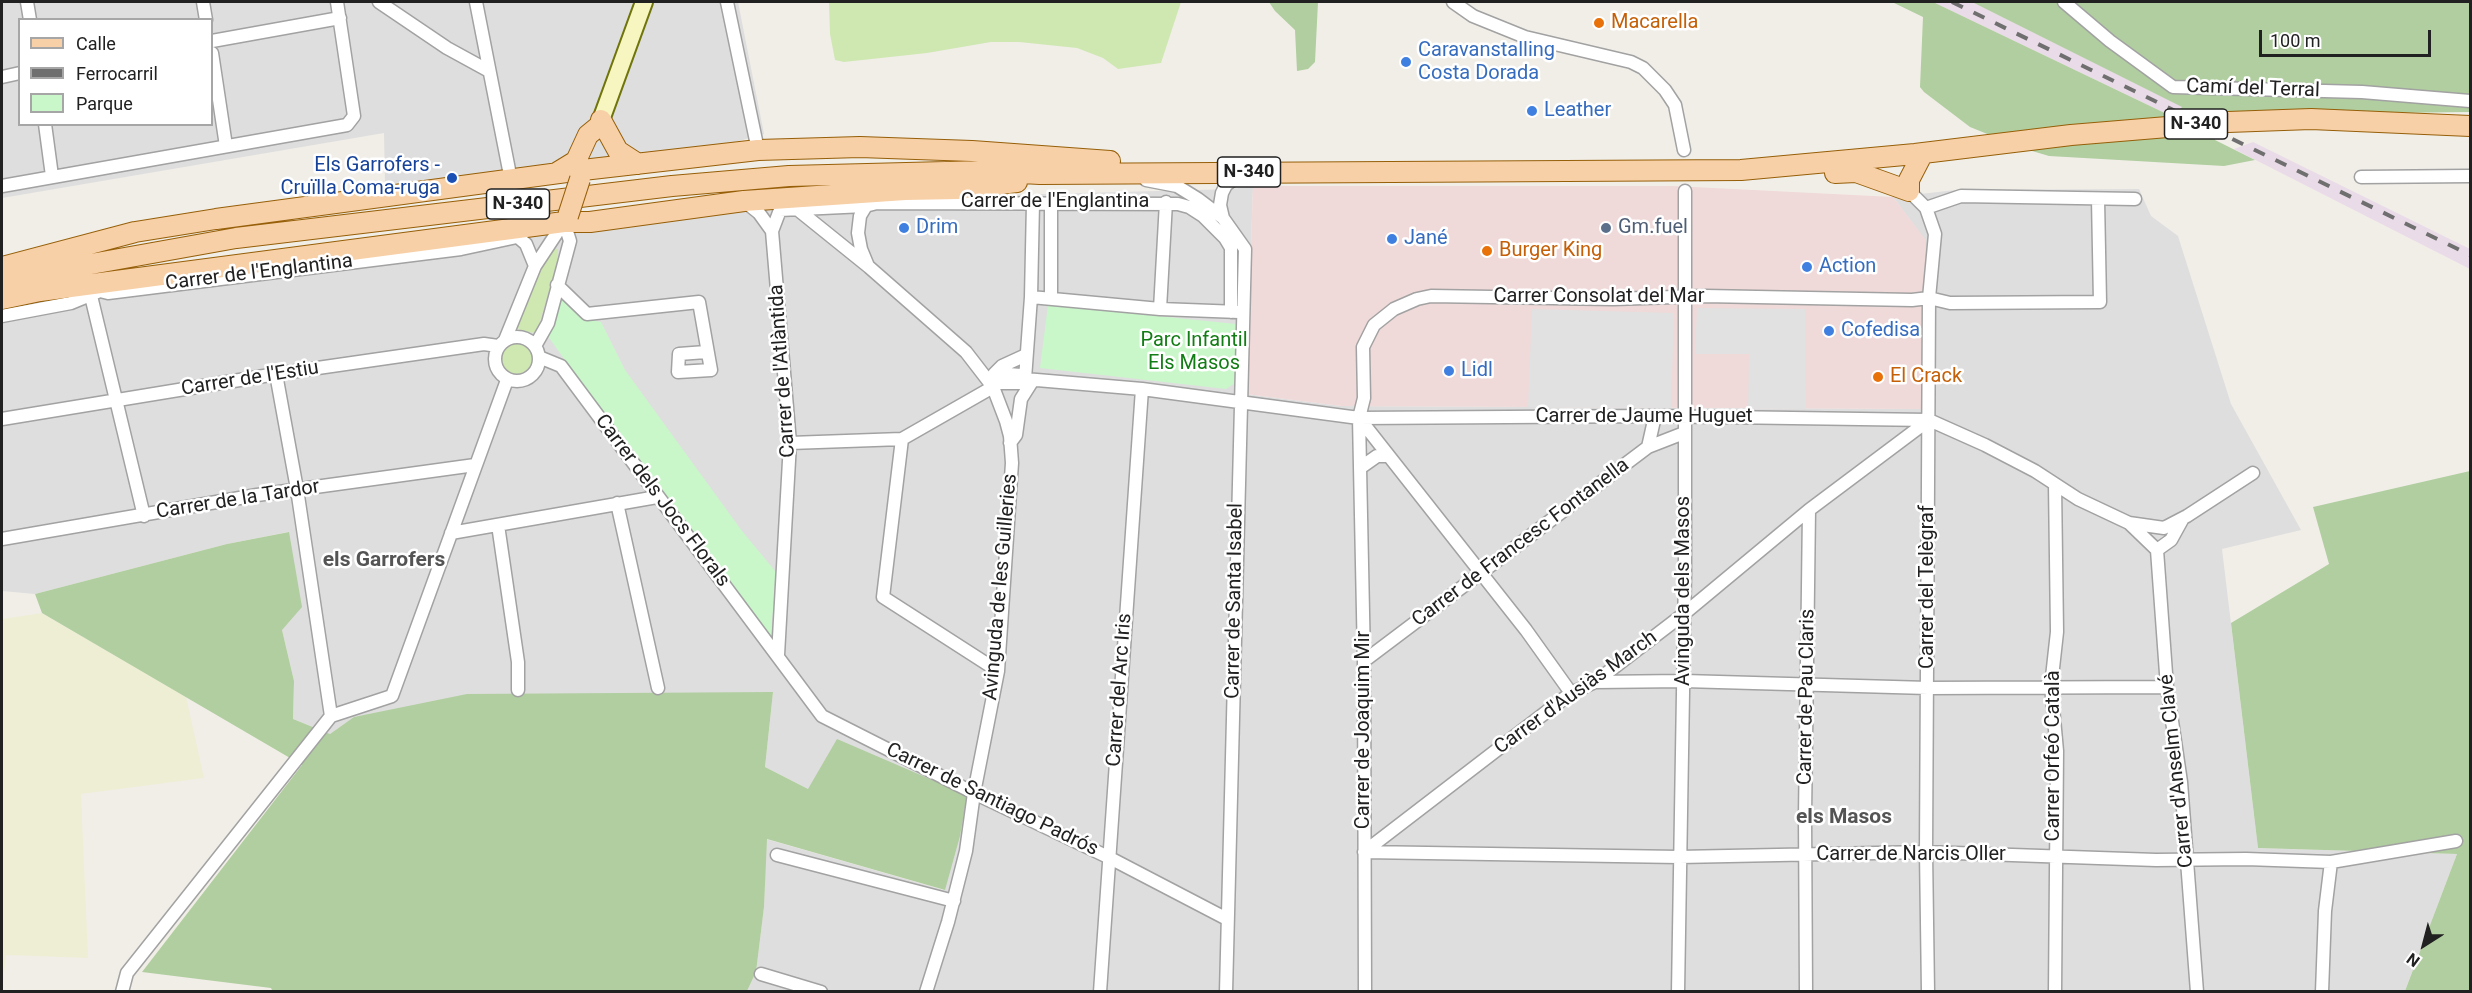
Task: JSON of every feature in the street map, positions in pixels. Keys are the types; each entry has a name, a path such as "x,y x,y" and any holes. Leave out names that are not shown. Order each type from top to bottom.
{"main road":[{"name":"N-340","path":"2,280 236,238 672,186 789,176 985,171 1040,174 1741,170 1803,166 2071,135 2228,122 2311,119 2470,126"},
{"path":"600,123 618,151 638,164"},
{"path":"566,219 600,123"},
{"path":"553,176 576,161 588,135 600,123"},
{"path":"2,267 147,230 216,219 511,180 581,175 638,164 758,150 860,147 972,151 1124,162 1135,172"},
{"path":"1803,166 1821,173 1856,172 1909,191 1910,180 1923,153"},
{"path":"2,299 40,291 513,233 566,219 590,222 744,201 778,204 870,199 1020,181 1040,174"}],"street":[{"path":"27,2 30,18"},
{"path":"202,2 206,18"},
{"path":"2,186 347,125 354,117 337,2"},
{"path":"379,2 447,48 489,71"},
{"path":"476,2 511,180"},
{"path":"600,123 644,2"},
{"path":"727,2 758,150"},
{"path":"1453,2 1473,16 1525,37 1624,62 1653,77 1675,105 1684,150"},
{"name":"Camí del Terral","path":"2064,2 2110,41 2173,87 2362,92 2470,101"},
{"path":"213,41 340,18"},
{"path":"213,60 226,146"},
{"path":"2,77 18,73"},
{"path":"45,126 52,176"},
{"name":"Carrer de Santa Isabel","path":"1135,172 1135,178 1177,186 1223,218 1245,249 1237,312 1240,403 1226,992"},
{"path":"1223,218 1220,206 1222,193 1226,185 1243,172"},
{"path":"2361,177 2470,176"},
{"name":"Avinguda dels Masos","path":"1678,992 1685,613 1685,191"},
{"name":"Carrer del Telègraf","path":"1909,191 1926,208 1935,234 1929,298 1926,852 1928,992"},
{"path":"1926,208 1961,196 2135,199"},
{"name":"Carrer de l'Englantina","path":"778,204 797,209 870,199 877,203 1166,202 1189,207 1215,227 1228,243 1233,255 1237,312"},
{"name":"Avinguda de les Guilleries","path":"869,267 861,249 858,233 860,216 870,199"},
{"name":"Carrer Consolat del Mar","path":"1359,418 1364,398 1363,347 1374,325 1394,309 1417,299 1431,296 1613,299 1685,297 1912,300 1929,298 1950,303 2100,302 2098,199"},
{"path":"744,201 759,213 772,231"},
{"path":"1051,202 1051,298"},
{"path":"1160,309 1166,202"},
{"path":"1010,443 1016,435 1021,399 1029,379 1026,355 1031,297 1033,203"},
{"name":"Carrer de l'Atlàntida","path":"778,204 772,231 790,443 778,656"},
{"name":"Avinguda de les Guilleries","path":"797,209 869,267 966,352 991,381 1006,421 1010,443 1012,463 998,671 974,794 966,851 954,900 926,992"},
{"path":"566,219 570,241 548,322 537,351 536,370 532,376 517,382 507,380 496,368 495,355 535,266 566,219"},
{"path":"513,233 531,252 535,266"},
{"name":"Carrer de l'Englantina","path":"2,316 71,303 100,291 108,292 461,249 513,233"},
{"path":"557,285 587,314 699,302 706,352"},
{"path":"40,291 50,295 77,293 91,296 144,516"},
{"path":"1031,297 1160,309 1237,312"},
{"path":"501,343 521,337 537,351"},
{"name":"Carrer de l'Estiu","path":"2,419 276,374 501,343"},
{"name":"Carrer dels Jocs Florals","path":"537,351 561,366 778,656"},
{"path":"790,443 902,439 991,381 1002,366 1026,355"},
{"path":"276,374 297,489 331,716"},
{"name":"Carrer de Jaume Huguet","path":"991,381 1021,375 1029,379 1142,389 1359,418 1655,416 1929,420"},
{"path":"122,992 127,973 331,716 392,696 507,380"},
{"name":"Carrer del Arc Iris","path":"1100,992 1142,389"},
{"path":"1648,447 1655,416"},
{"path":"1359,418 1526,630 1571,693"},
{"name":"Carrer de Joaquim Mir","path":"1359,418 1367,990"},
{"path":"1929,420 1985,445 2078,499 2129,523 2164,528 2182,519 2253,473"},
{"name":"Carrer d'Ausiàs March","path":"1364,852 1571,693 1595,682 1685,613 1809,510 1929,420"},
{"name":"Carrer de Francesc Fontanella","path":"1364,661 1648,447 1684,433"},
{"path":"902,439 883,597 998,671"},
{"path":"1360,468 1377,456 1388,456"},
{"name":"Carrer de la Tardor","path":"2,539 297,489 475,465"},
{"name":"Carrer Orfeó Català","path":"2055,484 2057,632 2050,686 2056,751 2055,992"},
{"path":"451,533 657,497"},
{"path":"618,503 658,688"},
{"name":"Carrer de Pau Claris","path":"1806,992 1805,816 1809,510"},
{"path":"2129,523 2157,550 2170,540 2182,519"},
{"path":"498,525 518,662 518,690"},
{"name":"Carrer d'Anselm Clavé","path":"2157,550 2167,687 2181,782 2197,992"},
{"name":"Carrer de Santiago Padrós","path":"778,656 796,684 822,716 974,794 1108,857 1227,919"},
{"path":"1595,682 1684,681 1928,688 2167,687"},
{"name":"Carrer de Narcis Oller","path":"1364,852 1679,857 1926,852 2331,862 2456,841"},
{"path":"777,855 954,900"},
{"path":"2322,992 2325,911 2331,862"},
{"path":"760,974 821,992"}],"shaded area":[{"path":"2,2 738,2 764,134 699,152 385,184 384,133 2,198"},
{"path":"1933,2 1972,2 2183,107 2173,117"},
{"path":"2253,142 2470,249 2470,269 2234,149"},
{"path":"1253,186 1246,394 1342,406 1924,409 1925,240 1893,197 1956,190 2139,189 2151,216 2178,236 2231,404 2301,530 2222,549 2258,848 2457,854 2405,991 747,991 756,972 764,907 766,839 944,890 808,789 765,767 773,692 355,717 330,734 293,719 294,681 282,630 288,532 227,544 35,594 2,591 2,309 130,282 802,190 1007,195 1232,189"},
{"path":"1253,186 1673,186 1893,197 1925,239 1924,409 1342,406 1246,394"},
{"path":"1697,308 1805,309 1806,409 1748,408 1749,354 1695,354"},
{"path":"1532,309 1674,313 1671,408 1528,407"}],"green space":[{"path":"829,2 1181,2 1161,63 1118,69 1103,58 1077,48 1019,42 991,42 927,53 844,62 835,60 830,34"},
{"path":"1269,2 1318,2 1315,62 1308,69 1297,71 1295,30"},
{"path":"1892,2 1933,2 2173,117 2182,107 1972,2 2470,2 2470,112 2213,115 2215,140 2255,160 2224,166 2049,156 1970,127 1924,92 1920,87 1923,17"},
{"path":"553,246 558,250 557,265 538,328 534,333 519,330 515,320 548,250"},
{"path":"561,296 581,318 601,322 625,370 742,531 776,572 770,646 547,335"},
{"name":"Parc Infantil Els Masos","path":"1048,305 1236,324 1238,327 1235,383 1226,389 1040,368"},
{"path":"517,344 528,348 532,359 528,370 517,374 506,370 502,359 506,348"},
{"path":"2470,471 2470,991 2405,991 2457,854 2258,848 2231,623 2329,564 2313,507"},
{"path":"289,532 302,607 282,630 294,681 293,719 330,734 354,717 467,694 773,692 765,767 808,789 837,739 967,795 960,836 945,890 767,839 764,907 756,972 747,991 273,992 271,988 142,972 302,765 42,613 35,594 227,544"},
{"path":"42,613 186,697 204,778 81,794 88,958 6,955 2,992 2,619"}],"railway":[{"path":"1952,2 2470,255"}],"place":[{"name":"Macarella","path":"1599,23"},
{"name":"Caravanstalling Costa Dorada","path":"1406,62"},
{"name":"Leather","path":"1532,111"},
{"name":"Els Garrofers - Cruïlla Coma-ruga","path":"452,178"},
{"name":"Drim","path":"904,228"},
{"name":"Gm.fuel","path":"1606,228"},
{"name":"Jané","path":"1392,239"},
{"name":"Burger King","path":"1487,251"},
{"name":"Action","path":"1807,267"},
{"name":"Cofedisa","path":"1829,331"},
{"name":"Lidl","path":"1449,371"},
{"name":"El Crack","path":"1878,377"}],"district":[{"name":"els Garrofers","path":"384,561"},
{"name":"els Masos","path":"1844,818"}]}
